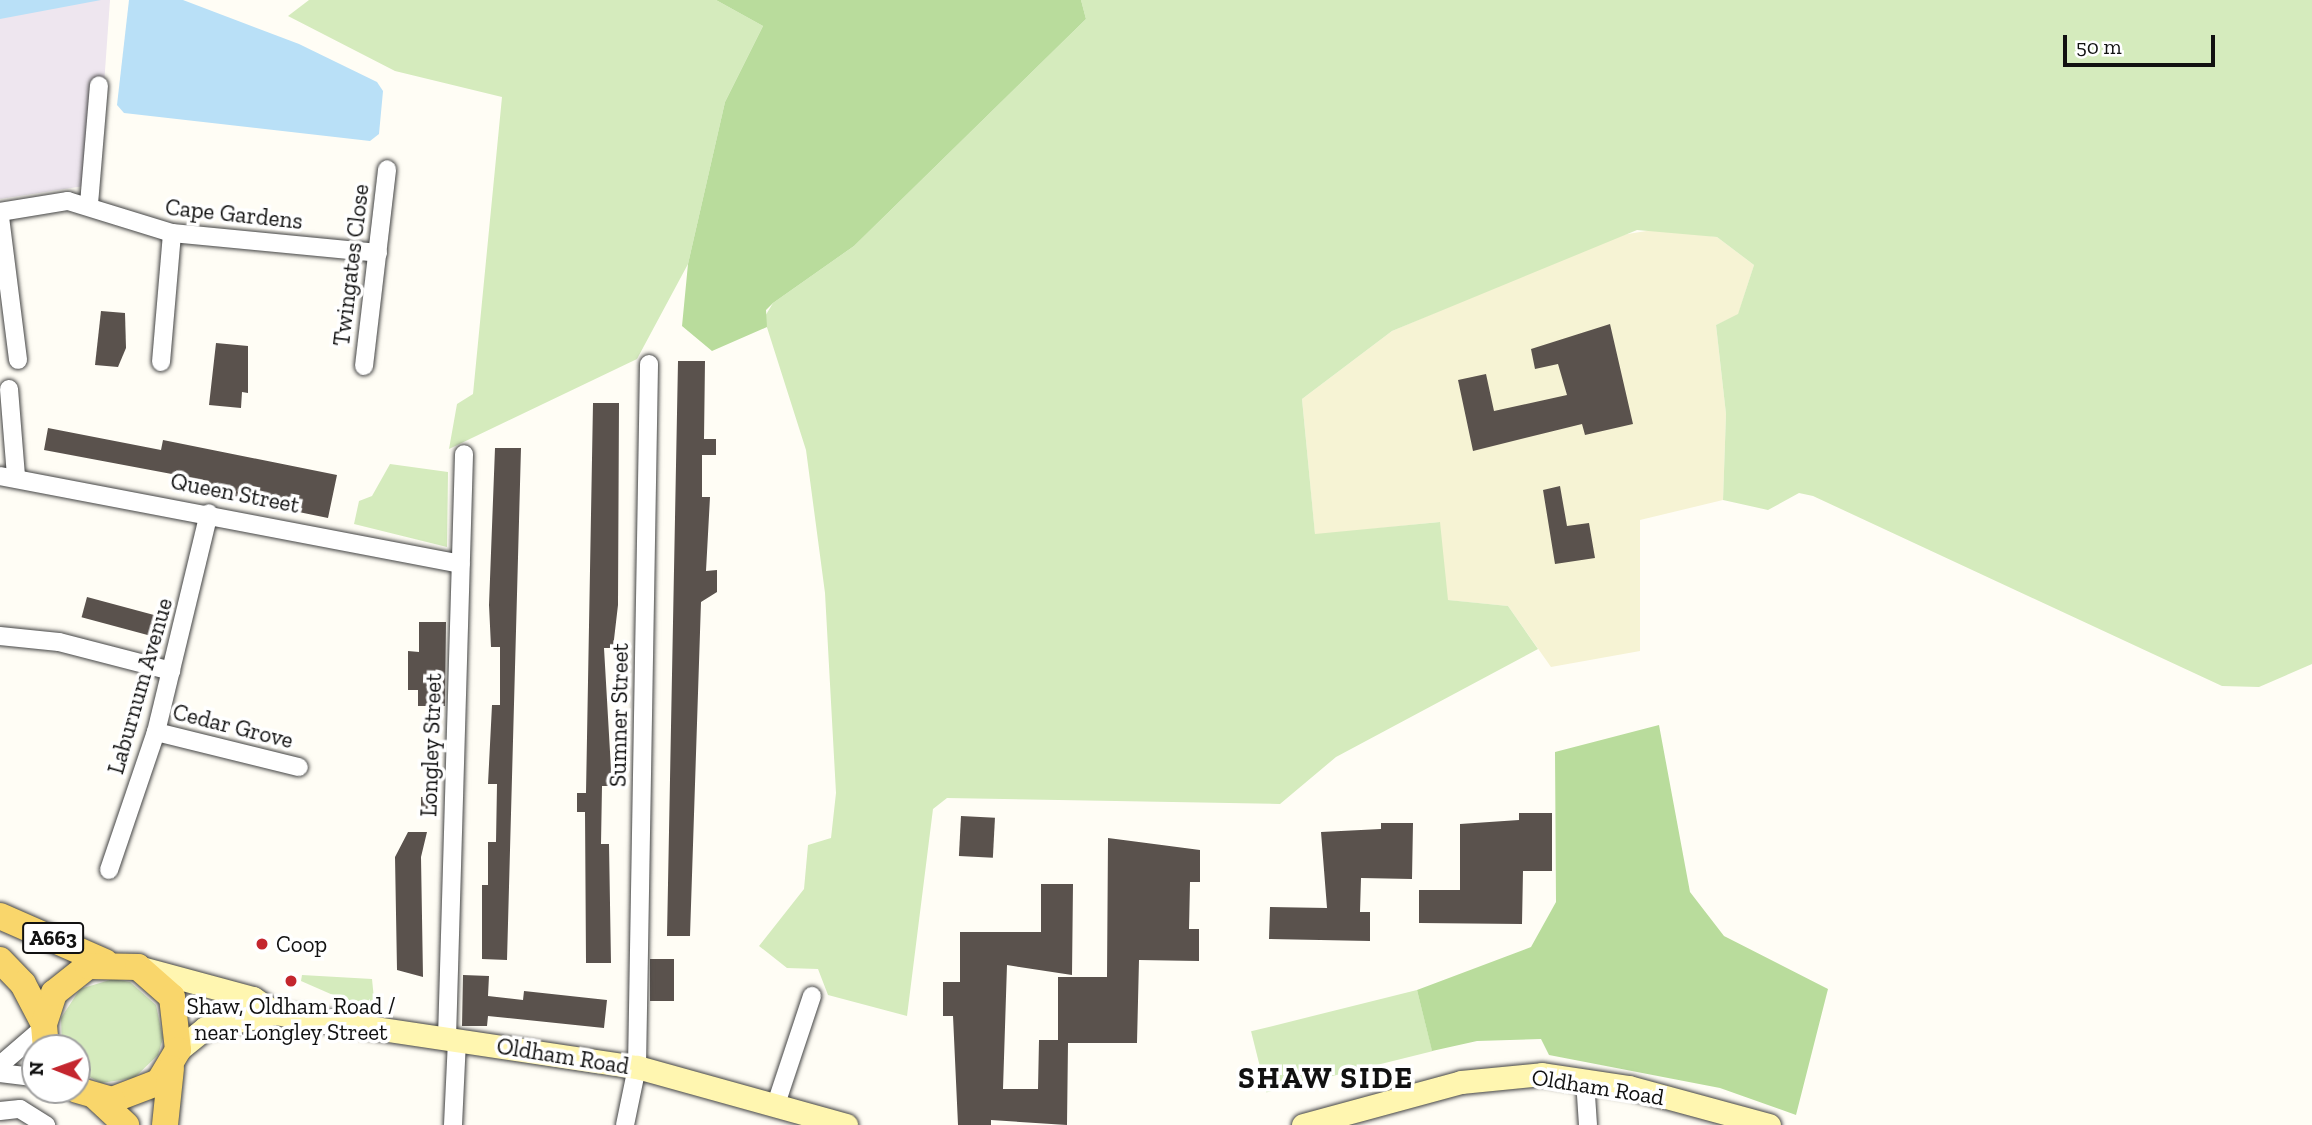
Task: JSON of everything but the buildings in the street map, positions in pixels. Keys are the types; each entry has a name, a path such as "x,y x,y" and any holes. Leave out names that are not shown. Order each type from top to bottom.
{"main road":[{"name":"A663","path":"0,915 105,962 138,967"},
{"name":"A663","path":"0,960 23,984 44,1033"},
{"name":"A663","path":"44,1033 62,983 105,962"},
{"name":"Oldham Road","path":"138,967 253,998 275,1013"},
{"path":"138,967 172,997 175,1058 165,1125"},
{"name":"Oldham Road","path":"175,1058 205,1028 275,1013 637,1067 846,1125"},
{"path":"91,1094 144,1093 175,1058"},
{"name":"Oldham Road","path":"1303,1125 1499,1076 1585,1080 1769,1125"},
{"path":"91,1097 126,1125"}],"street":[{"path":"89,204 99,85"},
{"name":"Twingates Close","path":"365,366 387,169"},
{"name":"Cape Gardens","path":"0,215 68,201 89,204 173,233 378,253"},
{"path":"0,215 18,360"},
{"path":"161,362 173,233"},
{"name":"Sumner Street","path":"625,1125 637,1067 649,364"},
{"path":"8,476 9,390"},
{"name":"Longley Street","path":"453,1125 452,1039 464,454"},
{"name":"Queen Street","path":"8,476 461,564"},
{"name":"Laburnum Avenue","path":"109,870 156,732 209,513"},
{"path":"0,636 59,642 171,671"},
{"name":"Cedar Grove","path":"156,732 299,767"},
{"path":"776,1104 812,996"},
{"path":"0,1065 44,1033"},
{"path":"0,1073 21,1075"},
{"path":"1585,1080 1588,1125"},
{"path":"0,1111 20,1109 46,1125"}],"shaded area":[{"path":"0,0 110,0 97,184 0,199"},
{"path":"1659,229 1717,237 1754,265 1738,315 1716,325 1726,414 1723,500 1640,520 1640,651 1551,667 1508,606 1447,600 1439,522 1315,535 1302,399 1392,331 1615,236"}],"green space":[{"path":"309,0 716,0 763,26 725,102 688,264 637,359 449,449 457,404 473,394 502,97 395,71 288,16"},
{"path":"716,0 1081,0 1086,19 854,246 773,303 766,310 767,327 712,351 682,326 688,264 725,102 763,26"},
{"path":"1081,0 2312,0 2312,664 2259,687 2222,686 1813,496 1799,493 1768,510 1723,500 1726,414 1716,325 1738,314 1754,265 1717,237 1637,230 1392,331 1302,399 1315,534 1440,522 1448,600 1508,606 1538,649 1336,757 1280,804 947,798 933,809 907,1016 828,995 818,969 787,968 759,946 804,889 808,845 831,838 836,793 825,593 806,450 764,318 773,303 854,246 1086,19"},
{"path":"390,464 448,472 447,547 354,524 359,501 372,496"},
{"path":"1659,725 1690,892 1724,936 1828,989 1796,1115 1720,1088 1549,1055 1541,1039 1477,1041 1432,1051 1417,990 1531,947 1556,902 1555,752"},
{"path":"302,975 372,979 374,999 365,1009 301,981"},
{"path":"113,979 130,982 156,1005 163,1038 158,1055 134,1078 101,1083 91,1078 91,1034 62,1034 61,1018 80,989"},
{"path":"1417,990 1432,1051 1266,1092 1251,1031"}],"water":[{"path":"0,0 101,0 0,19"},
{"path":"129,0 183,0 299,44 377,82 383,91 379,134 370,141 124,113 117,105"}],"place":[{"name":"Coop","path":"262,944"},
{"name":"Shaw, Oldham Road / near Longley Street","path":"291,981"}],"district":[{"name":"SHAW SIDE","path":"1326,1078"}]}
